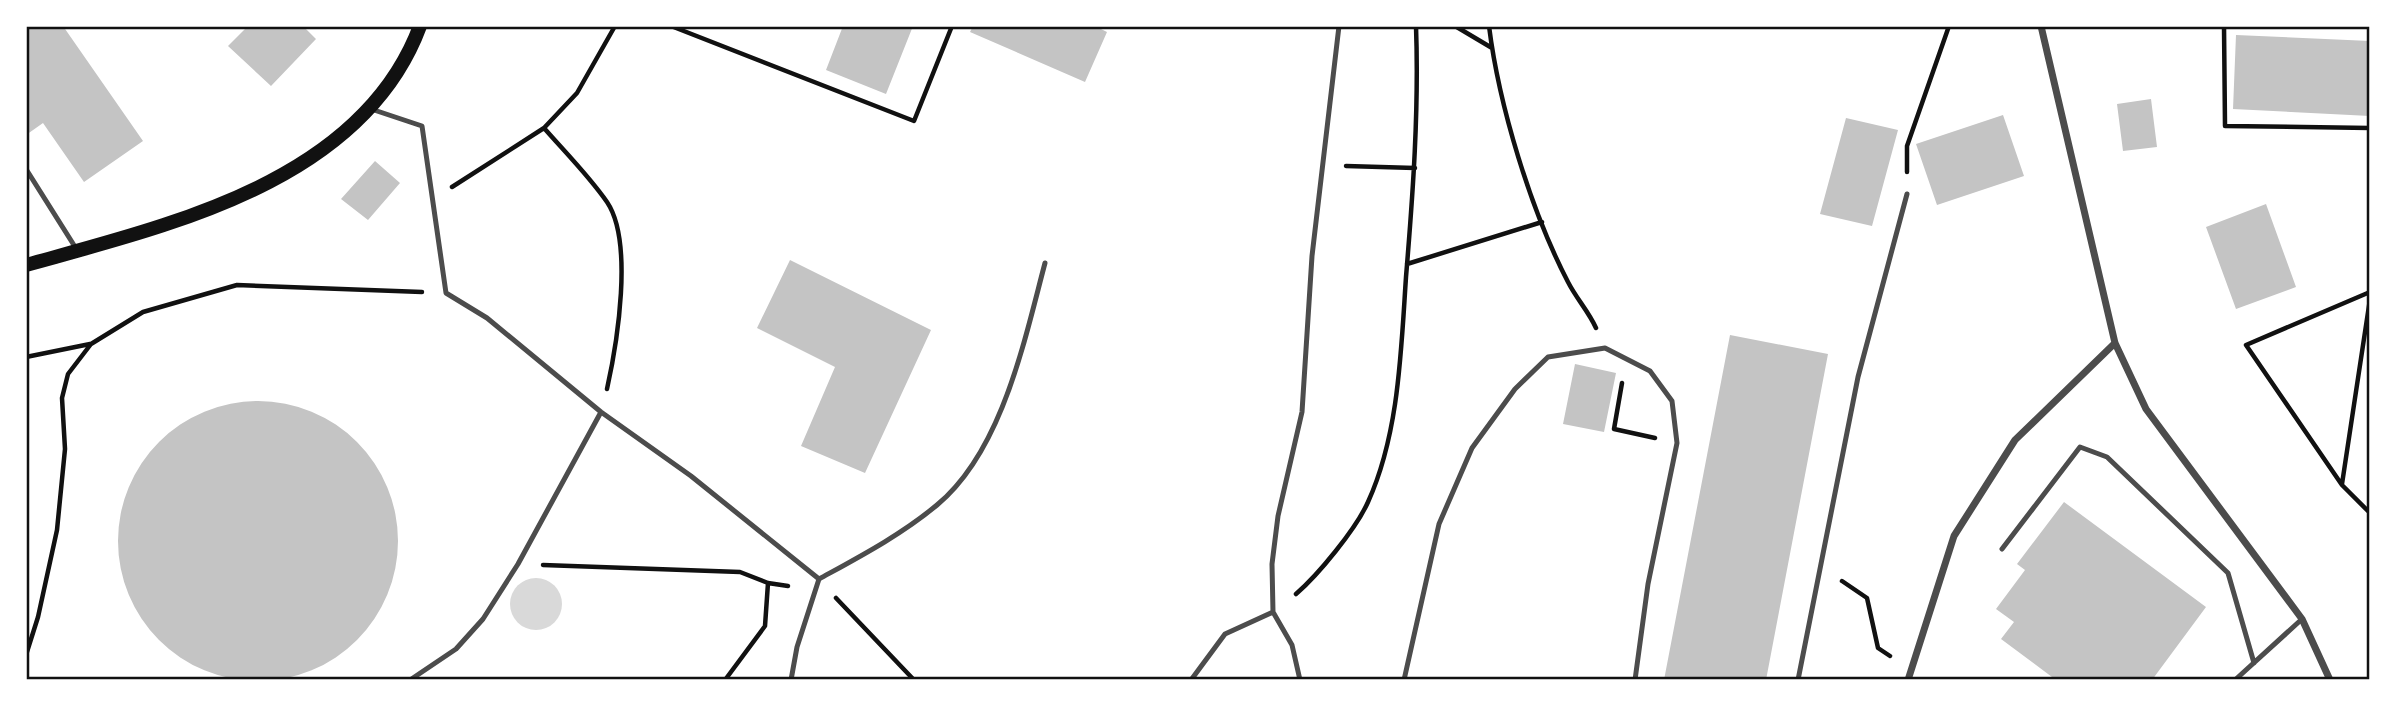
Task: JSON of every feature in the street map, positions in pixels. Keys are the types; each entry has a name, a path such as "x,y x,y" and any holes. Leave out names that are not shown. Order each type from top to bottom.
{"main road":[{"path":"26,265 231,202 305,163 368,108 408,58 420,26"}],"street":[{"path":"2041,26 2115,343 2146,409 2302,620 2330,680"},
{"path":"1908,680 1954,536 2015,440 2115,343"}],"lane":[{"path":"1300,680 1292,645 1273,612 1272,564 1278,516 1302,412 1312,256 1339,26"},
{"path":"368,108 422,126 446,293 487,318 601,412 691,476 818,579"},
{"path":"26,169 77,251"},
{"path":"1798,680 1858,377 1907,194"},
{"path":"791,680 797,646 818,579 894,537 939,504 970,466 997,420 1024,341 1045,263"},
{"path":"1404,680 1439,524 1472,448 1515,389 1548,358 1605,348 1650,371 1672,401 1676,443 1648,584 1634,680"},
{"path":"410,680 456,649 483,619 518,564 601,412"},
{"path":"2001,549 2080,447 2107,457 2228,573 2254,663"},
{"path":"1191,680 1225,634 1273,612"},
{"path":"2235,680 2302,620"}],"path":[{"path":"434,199 544,128 577,93 615,26"},
{"path":"671,26 914,121 952,26"},
{"path":"1273,612 1315,578 1367,504 1384,455 1400,364 1415,168 1418,87 1416,26"},
{"path":"1455,26 1492,48"},
{"path":"1489,26 1508,118 1542,222 1568,283 1605,348"},
{"path":"1907,194 1907,146 1949,26"},
{"path":"2224,26 2225,125 2370,128"},
{"path":"544,128 609,204 621,238 618,339 601,412"},
{"path":"1322,165 1415,168"},
{"path":"1407,264 1542,222"},
{"path":"26,357 91,344 143,312 237,285 446,293"},
{"path":"2370,292 2246,345 2342,485 2370,513"},
{"path":"2342,485 2370,299"},
{"path":"26,655 38,617 57,530 65,449 62,398 68,374 91,344"},
{"path":"1619,354 1623,378 1614,429 1676,443"},
{"path":"518,564 740,572 768,583 793,586 818,579 914,680"},
{"path":"1821,566 1867,598 1878,648 1912,669"},
{"path":"725,680 765,626 768,583"}],"shaded area":[{"path":"536,578 546,580 554,586 560,594 560,614 554,622 546,628 536,630 526,628 518,622 512,614 510,604 512,594 518,586 526,580"}],"building":[{"path":"26,26 63,26 143,141 84,182 43,123 26,135"},
{"path":"248,26 303,26 316,39 271,86 228,46"},
{"path":"843,26 913,26 886,94 826,70"},
{"path":"973,26 1095,26 1107,32 1085,82 970,32"},
{"path":"2236,35 2370,41 2370,116 2233,109"},
{"path":"2151,99 2157,147 2123,151 2117,104"},
{"path":"2003,115 2024,176 1937,205 1916,144"},
{"path":"1846,118 1898,130 1872,226 1820,214"},
{"path":"375,161 400,183 368,220 341,199"},
{"path":"2266,204 2296,287 2236,309 2206,227"},
{"path":"790,260 931,330 865,473 801,446 835,367 757,328"},
{"path":"1730,335 1828,354 1766,680 1664,680"},
{"path":"1575,364 1616,373 1604,432 1563,424"},
{"path":"272,401 312,411 324,417 347,433 366,452 388,487 396,514 396,568 388,595 375,619 357,640 336,658 312,671 272,681 244,681 204,671 180,658 159,640 141,619 128,595 120,568 118,527 128,487 141,463 159,442 180,424 204,411 231,403"},
{"path":"2064,502 2206,607 2152,680 2056,680 2001,639 2014,622 1996,609 2025,570 2017,564"}]}
